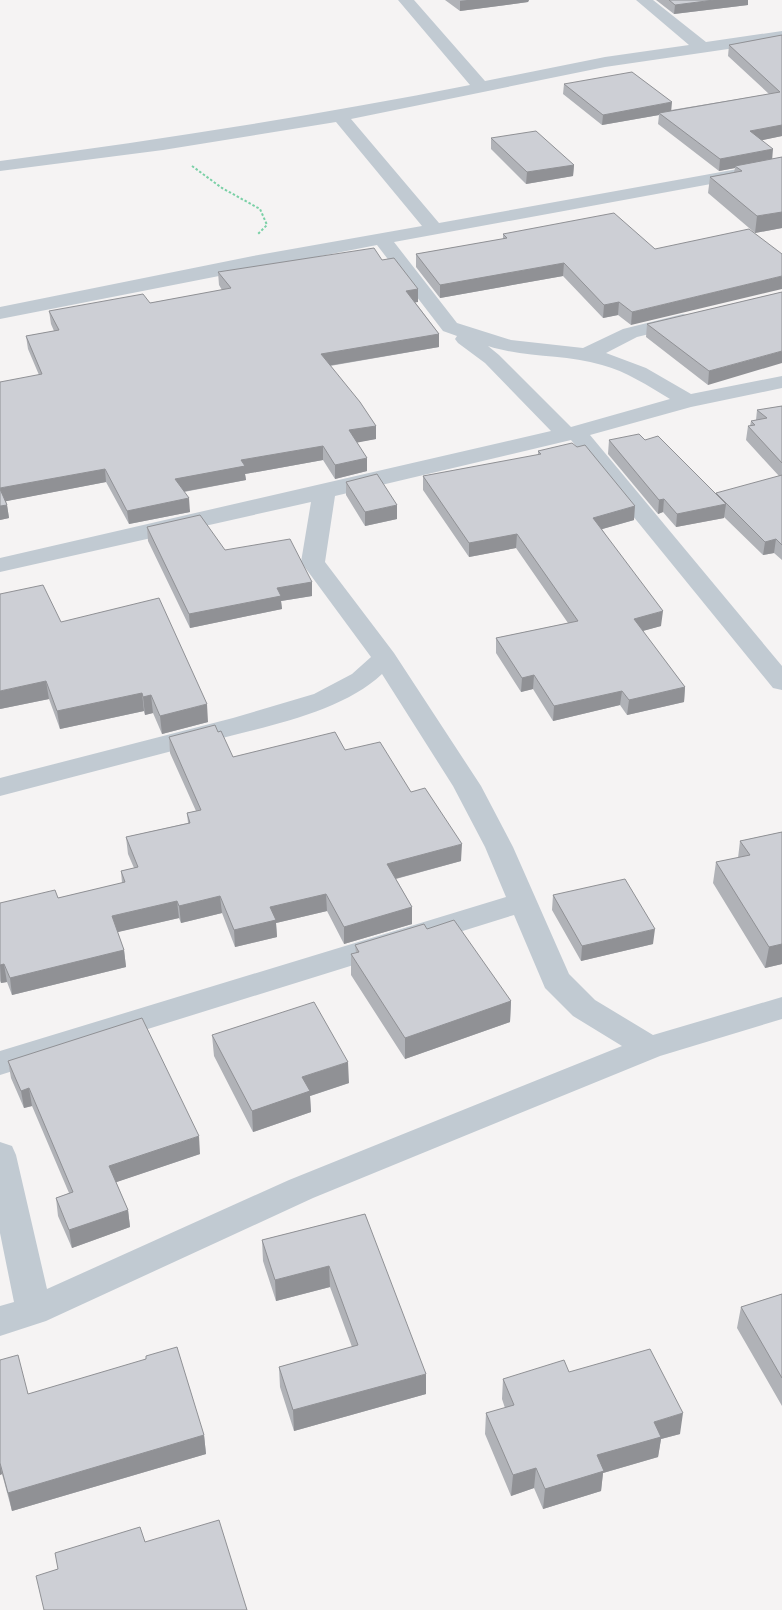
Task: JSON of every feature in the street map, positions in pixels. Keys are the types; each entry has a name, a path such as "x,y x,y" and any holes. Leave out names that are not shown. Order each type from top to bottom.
{"street":[{"path":"406,0 481,87"},
{"path":"644,0 702,47"},
{"path":"0,166 163,145 340,116 605,62 782,36"},
{"path":"340,116 435,230"},
{"path":"0,313 253,262 782,166"},
{"path":"382,239 450,328 492,359 571,433 782,682"},
{"path":"586,355 630,333 706,315"},
{"path":"450,328 508,346 586,355 639,372 688,401"},
{"path":"0,565 324,492 571,433 688,401 782,382"},
{"path":"324,492 313,562 385,658 468,786 499,847 556,980 584,1008 649,1048"},
{"path":"0,788 242,724 323,700 361,680 385,658"},
{"path":"0,1063 522,902"},
{"path":"0,1321 34,1311 301,1189 649,1048 782,1008"},
{"path":"0,1155 34,1311"}],"path":[{"path":"163,145 222,188 260,210 266,225 242,250 253,262"}],"building":[{"path":"669,0 714,0 675,5"},
{"path":"782,35 782,125 750,131 773,149 720,159 659,113 780,92 729,45"},
{"path":"632,72 672,102 603,115 564,84"},
{"path":"536,131 574,165 527,172 491,138"},
{"path":"782,157 782,212 757,216 710,177 742,171 735,166"},
{"path":"614,213 655,249 749,229 782,254 782,276 632,312 619,302 604,305 564,263 440,285 416,254 507,238 503,234"},
{"path":"374,248 382,260 394,258 418,289 406,291 439,334 321,354 360,402 376,426 349,430 367,458 335,465 323,446 241,460 245,466 175,479 189,498 127,511 105,469 0,488 0,382 42,374 26,336 59,330 49,311 143,294 150,303 231,288 218,272"},
{"path":"782,292 782,351 709,371 647,324"},
{"path":"782,406 782,463 748,426 755,425 751,421 767,418 757,410"},
{"path":"639,434 645,440 658,436 726,504 677,514 664,499 659,500 609,440"},
{"path":"572,443 577,447 585,445 635,506 593,518 663,611 634,619 685,687 629,700 622,691 554,706 534,675 522,678 496,638 578,621 517,534 469,543 423,476 541,454 538,451"},
{"path":"377,474 397,505 365,512 346,482"},
{"path":"782,475 782,545 776,539 765,542 716,493"},
{"path":"0,489 7,505 0,506"},
{"path":"200,515 225,550 290,539 312,582 277,588 281,596 189,614 147,527"},
{"path":"43,585 61,622 159,598 207,704 160,716 151,695 143,697 142,693 57,711 46,681 0,691 0,594"},
{"path":"215,725 218,732 221,731 233,757 335,732 345,750 380,742 411,792 425,788 462,844 387,864 412,907 344,927 326,894 270,907 276,920 234,930 220,896 179,906 177,901 112,916 124,950 10,978 4,964 0,965 0,903 55,890 58,898 125,882 121,871 138,867 126,837 190,823 187,813 201,810 169,737"},
{"path":"782,832 782,944 769,947 716,862 750,855 740,841"},
{"path":"625,879 655,929 582,946 553,895"},
{"path":"454,920 511,1001 405,1038 351,954 359,952 355,945 424,924 427,929"},
{"path":"314,1002 348,1062 302,1077 310,1091 252,1111 212,1035"},
{"path":"142,1018 199,1136 109,1166 128,1210 69,1230 56,1198 73,1192 29,1088 21,1091 8,1061"},
{"path":"365,1214 426,1374 293,1410 279,1367 358,1345 329,1266 275,1280 262,1240"},
{"path":"782,1294 782,1378 741,1307"},
{"path":"177,1347 204,1435 8,1493 0,1463 0,1360 18,1355 28,1394 146,1359 146,1356"},
{"path":"650,1349 683,1413 654,1422 661,1437 597,1455 604,1471 545,1489 536,1468 513,1475 486,1413 514,1405 503,1379 564,1360 569,1372"},
{"path":"219,1520 247,1610 44,1610 36,1576 58,1569 55,1553 140,1527 145,1542"}]}
